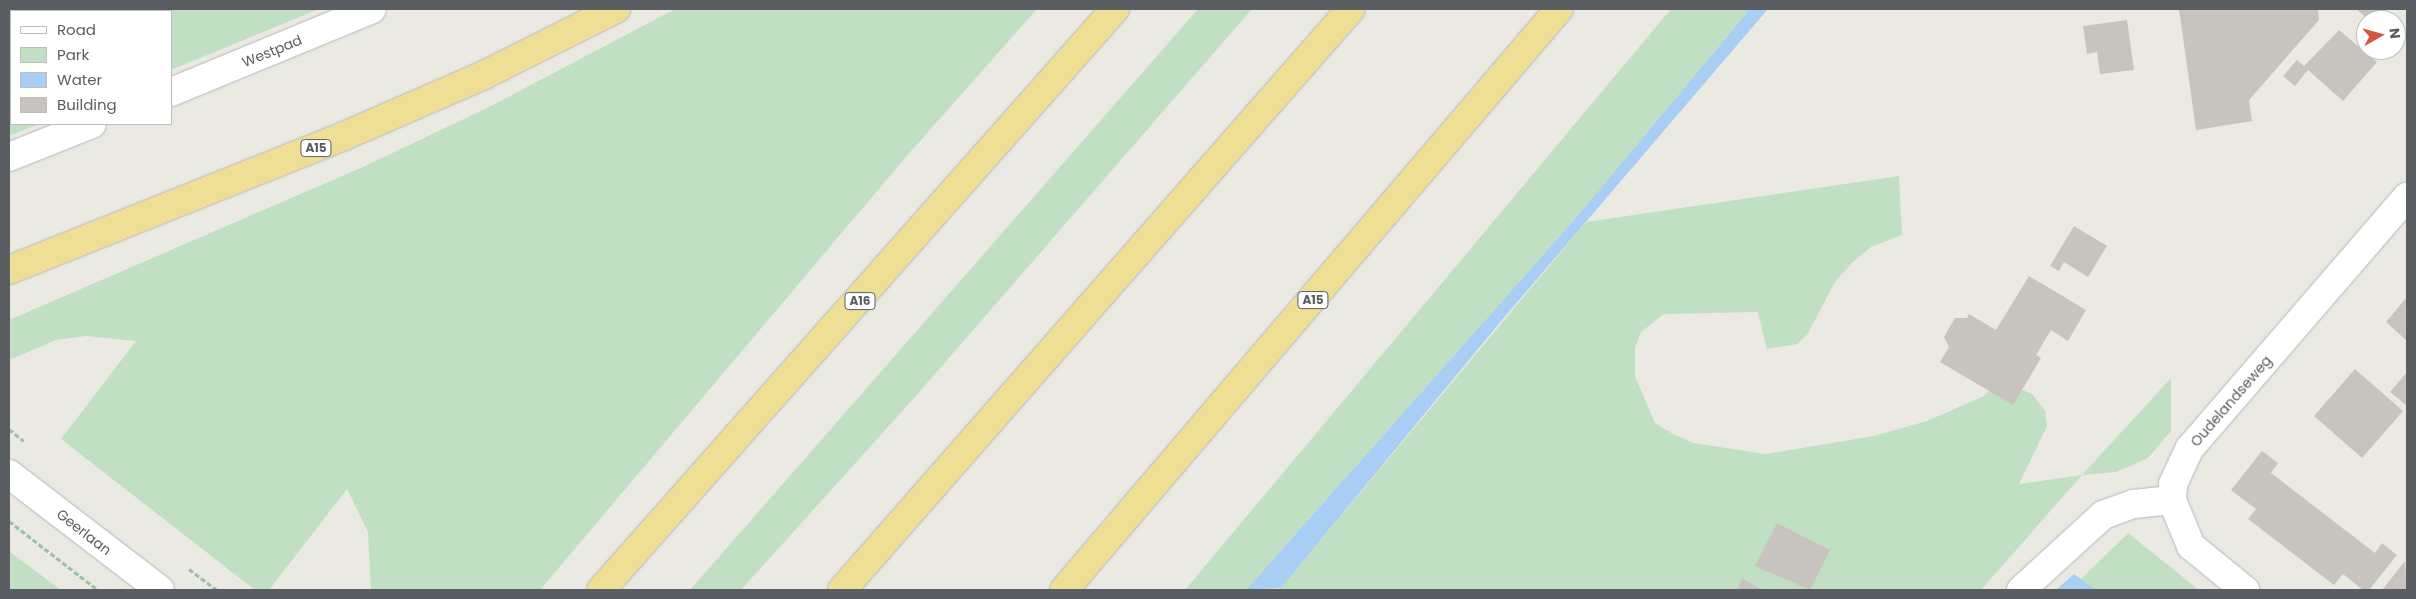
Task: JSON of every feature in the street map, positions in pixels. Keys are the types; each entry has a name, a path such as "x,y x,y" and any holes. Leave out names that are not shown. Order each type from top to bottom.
{"highway":[{"name":"A15","path":"9,270 344,136 484,75 616,9"},
{"name":"A16","path":"601,590 1115,9"},
{"path":"842,590 1351,9"},
{"name":"A15","path":"1064,590 1559,9"}],"street":[{"name":"Westpad","path":"172,92 372,9"},
{"path":"9,157 89,125"},
{"name":"Oudelandseweg","path":"2172,500 2173,484 2190,448 2407,197"},
{"name":"Geerlaan","path":"9,474 160,590"},
{"path":"2021,590 2103,515 2134,504 2172,500 2191,546 2244,590"}],"path":[{"path":"9,429 25,442"},
{"path":"9,521 98,590"}],"green space":[{"path":"319,9 172,70 172,10 66,10"},
{"path":"675,9 1037,9 905,158 540,590 371,590 368,532 347,489 269,590 255,590 61,439 136,341 86,336 56,340 9,360 9,320 363,167 489,107"},
{"path":"1198,9 1252,9 915,397 741,590 690,590"},
{"path":"1671,9 1750,9 1574,220 1246,590 1185,590"},
{"path":"9,18 10,125 36,125 9,136"},
{"path":"1899,176 1902,235 1871,247 1852,263 1835,282 1807,335 1797,344 1767,349 1758,312 1664,314 1641,332 1635,348 1635,376 1655,423 1673,434 1693,443 1766,454 1874,436 1927,421 1984,396 2000,380 2032,394 2045,411 2047,426 2019,484 2082,475 1981,590 1279,590 1586,222"},
{"path":"2171,378 2171,431 2148,458 2116,472 2082,475"},
{"path":"2128,533 2199,590 2096,590 2081,579"},
{"path":"9,551 61,590 9,590"}],"water":[{"path":"1750,9 1768,9 1502,320 1281,588 1246,590 1574,220"},
{"path":"2074,574 2081,579 2096,590 2056,590"}],"building":[{"path":"2179,9 2318,9 2319,20 2249,100 2252,121 2196,130"},
{"path":"2356,9 2384,10 2357,10"},
{"path":"2127,20 2134,70 2100,74 2097,52 2087,54 2083,26"},
{"path":"2339,30 2356,44 2356,60 2375,60 2377,62 2343,101 2308,70 2295,86 2283,76 2297,60 2304,66"},
{"path":"2074,226 2107,246 2088,277 2064,262 2059,271 2050,266"},
{"path":"2029,276 2086,310 2068,341 2051,330 2036,355 2041,358 2013,405 1940,362 1949,347 1944,337 1955,318 1967,318 1969,314 1996,330"},
{"path":"2407,297 2407,341 2386,322"},
{"path":"2355,369 2403,411 2362,458 2314,416"},
{"path":"2407,372 2407,406 2390,392"},
{"path":"2262,451 2278,463 2271,473 2375,553 2382,543 2397,555 2369,590 2363,590 2343,574 2334,585 2248,519 2256,509 2231,490"},
{"path":"1777,523 1830,550 1810,590 1755,566"},
{"path":"2405,561 2407,590 2382,590"},
{"path":"1742,579 1764,590 1737,590"}]}
